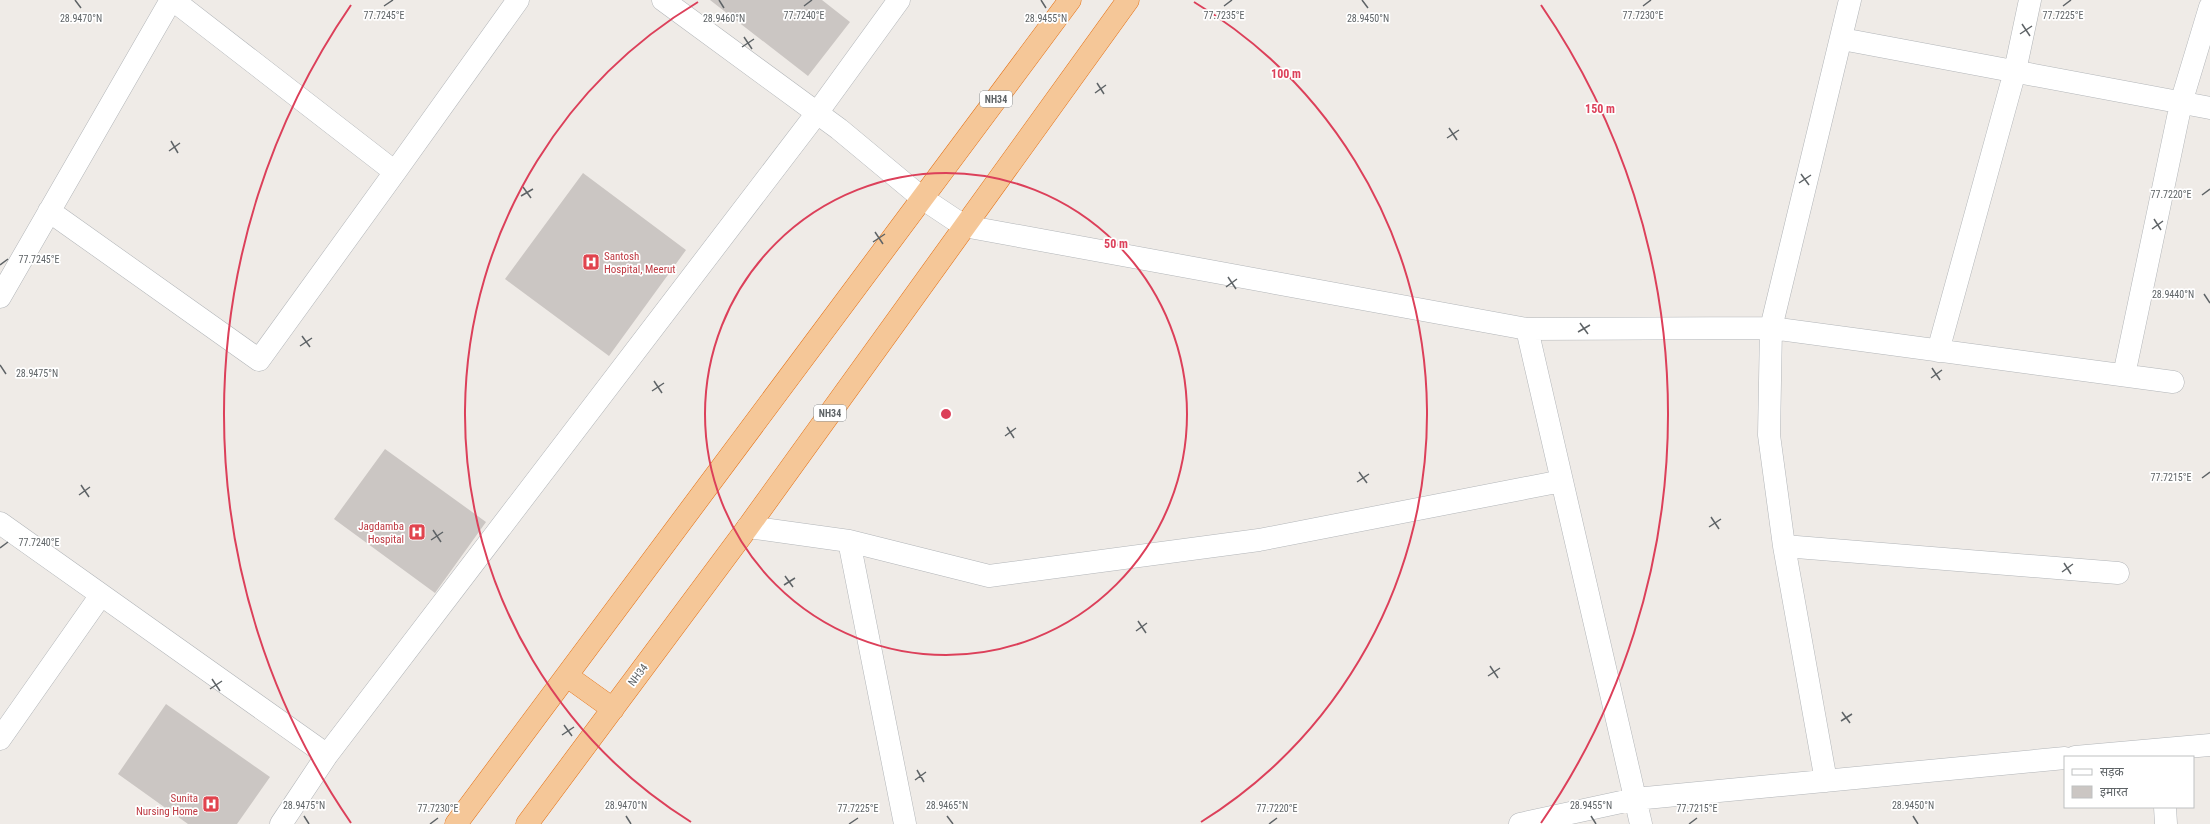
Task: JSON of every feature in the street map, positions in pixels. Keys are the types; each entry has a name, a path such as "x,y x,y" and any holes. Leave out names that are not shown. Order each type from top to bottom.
{"highway":[{"name":"NH34","path":"456,824 1070,0"},
{"name":"NH34","path":"527,824 748,527 1128,0"},
{"path":"566,676 613,709"}],"street":[{"path":"0,297 172,0 395,172"},
{"path":"49,211 260,360 518,0"},
{"path":"663,0 839,129 922,198 964,226 1527,329 1771,328 2172,382"},
{"path":"281,824 326,755 817,113 899,0"},
{"path":"1826,781 1784,546 1769,435 1771,328 1842,39 1850,0"},
{"path":"1938,351 2016,71 2030,0"},
{"path":"2124,375 2181,103 2210,7"},
{"path":"1842,39 2210,108"},
{"path":"1527,329 1641,824"},
{"path":"748,527 850,541 989,576 1259,540 1562,481"},
{"path":"0,523 326,755"},
{"path":"850,541 905,824"},
{"path":"1784,546 2118,573"},
{"path":"0,739 101,595"},
{"path":"2096,756 2160,753 2210,745"},
{"path":"1520,824 1635,799 2064,758"},
{"path":"2165,808 2166,824"}],"building":[{"path":"710,0 822,0 850,22 808,76"},
{"path":"583,173 686,250 609,356 505,279"},
{"path":"385,449 486,522 435,593 334,519"},
{"path":"166,704 270,777 237,824 188,824 118,774"}],"place":[{"name":"Santosh Hospital, Meerut","path":"591,262"},
{"name":"Jagdamba Hospital","path":"417,532"},
{"name":"Sunita Nursing Home","path":"211,804"}]}
